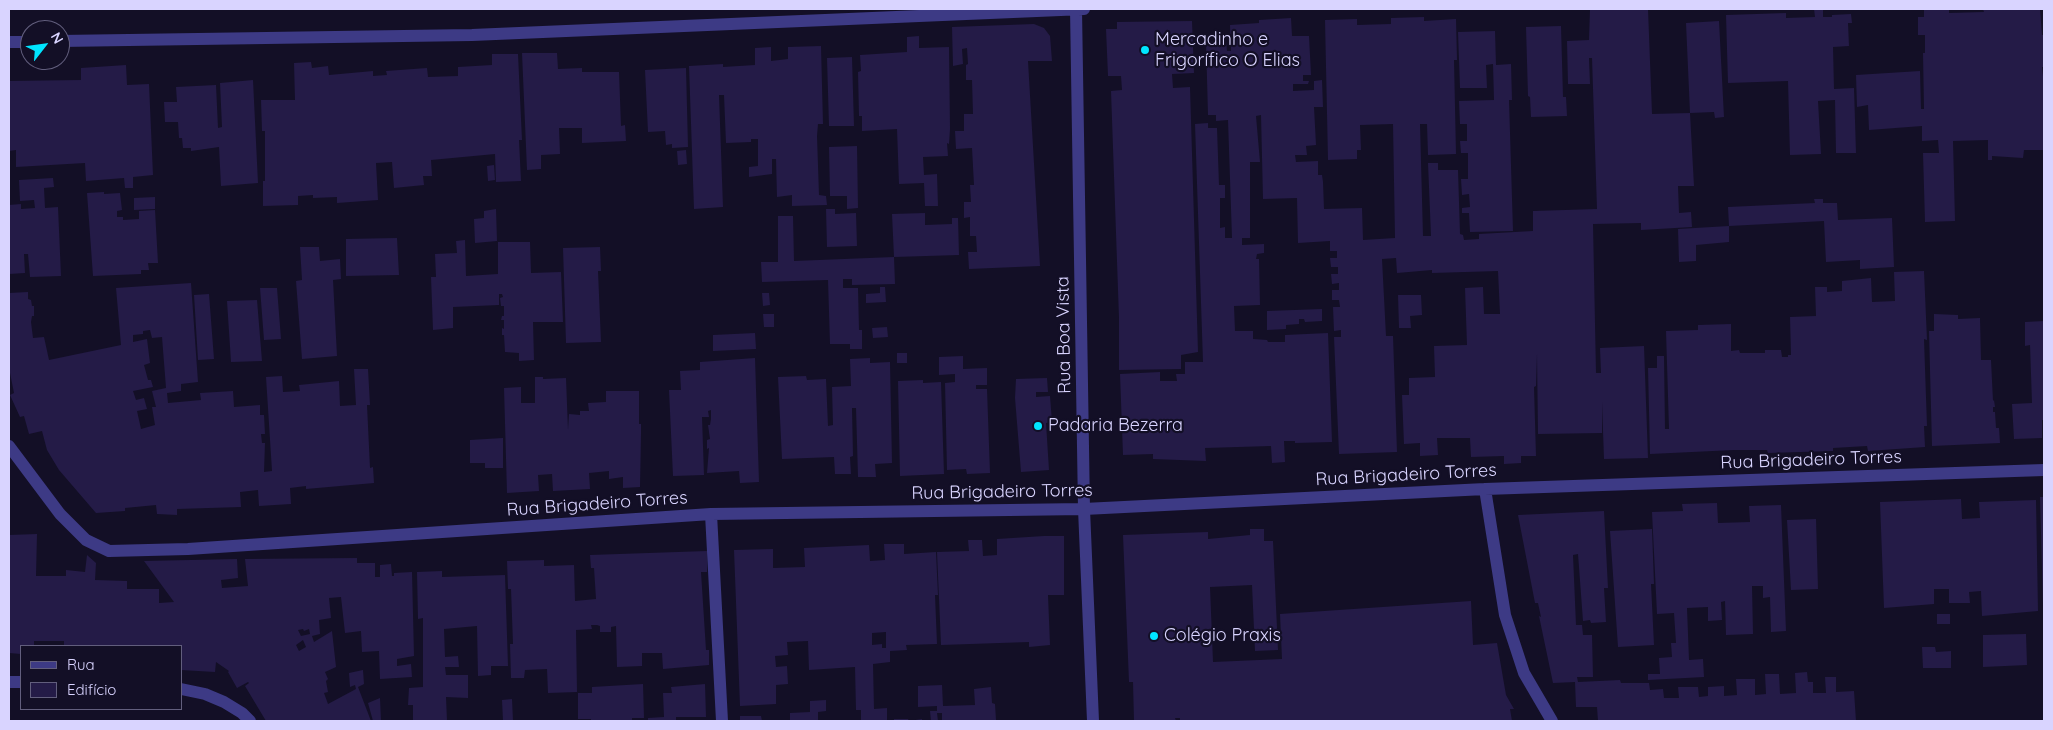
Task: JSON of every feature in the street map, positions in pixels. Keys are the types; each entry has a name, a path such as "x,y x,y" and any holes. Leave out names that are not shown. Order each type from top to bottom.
{"street":[{"name":"Rua Boa Vista","path":"1076,9 1084,509 1093,721"},
{"path":"70,41 472,35 1084,9"},
{"name":"Rua Brigadeiro Torres","path":"9,446 60,514 86,540 109,551 188,549 711,514 1084,509 1485,489 2044,470"},
{"path":"1485,489 1505,615 1524,673 1552,721"},
{"path":"711,514 722,721"},
{"path":"182,689 205,694 224,702 242,713 250,721"}],"building":[{"path":"1590,9 1648,9 1652,114 1690,113 1694,186 1678,186 1679,213 1691,212 1692,227 1641,230 1641,223 1593,224 1596,373 1601,373 1600,348 1644,346 1648,458 1604,459 1602,402 1602,433 1538,434 1537,354 1536,386 1534,387 1536,456 1521,456 1521,463 1504,464 1504,456 1471,457 1470,438 1437,438 1438,455 1420,456 1420,443 1404,444 1402,395 1409,395 1409,378 1435,377 1434,346 1467,345 1465,288 1483,287 1484,314 1500,314 1498,271 1432,273 1432,270 1397,273 1396,258 1382,259 1386,336 1393,336 1397,452 1339,454 1334,337 1341,337 1341,330 1334,331 1333,307 1340,307 1339,300 1332,300 1332,290 1339,290 1339,283 1332,284 1331,274 1338,274 1338,267 1331,267 1330,258 1337,258 1337,251 1330,251 1330,241 1298,243 1297,198 1263,199 1261,115 1256,116 1260,162 1250,162 1250,238 1242,238 1242,245 1264,244 1264,253 1257,254 1256,259 1259,259 1260,305 1234,306 1235,331 1253,331 1253,339 1267,340 1268,342 1285,342 1285,335 1328,333 1332,442 1295,443 1295,441 1284,441 1285,462 1272,463 1271,446 1205,448 1206,461 1153,459 1153,454 1123,455 1120,374 1160,372 1160,381 1177,381 1176,374 1185,374 1185,362 1203,362 1195,124 1208,123 1208,128 1217,128 1219,185 1225,185 1225,198 1220,198 1220,228 1225,227 1225,238 1232,238 1228,120 1216,121 1216,115 1208,115 1206,42 1226,41 1227,51 1231,51 1230,25 1259,23 1259,20 1291,18 1292,36 1309,36 1311,75 1303,75 1303,81 1309,81 1308,84 1293,84 1293,91 1314,90 1314,81 1322,80 1323,107 1314,107 1316,145 1306,146 1307,155 1295,155 1296,162 1318,161 1318,175 1322,175 1323,182 1324,209 1362,208 1363,240 1395,238 1393,124 1360,125 1361,150 1357,150 1357,159 1328,160 1325,20 1357,19 1357,25 1391,24 1391,18 1424,17 1424,21 1456,19 1457,60 1454,60 1456,154 1428,155 1427,124 1420,124 1423,236 1431,236 1428,163 1438,163 1438,170 1458,170 1460,234 1463,235 1464,240 1479,239 1479,234 1533,231 1533,211 1597,209 1592,58 1589,58 1590,84 1568,84 1567,41 1589,40"},
{"path":"1814,9 1823,9 1823,17 1851,14 1852,23 1848,23 1849,46 1833,47 1834,89 1854,88 1856,153 1836,153 1835,100 1818,101 1821,154 1790,155 1788,81 1728,83 1726,15 1786,13 1786,18 1815,17"},
{"path":"1924,9 1949,9 1949,13 1984,12 1983,9 2040,9 2042,35 2044,35 2044,67 2042,67 2044,85 2044,150 2024,150 2023,158 1992,156 1992,160 1988,160 1988,140 1953,141 1955,221 1925,222 1923,153 1939,153 1938,140 1922,141 1922,126 1869,130 1868,105 1857,107 1856,75 1920,71 1921,109 1924,109 1923,53 1925,53 1925,35 1918,35 1918,17 1924,17"},
{"path":"1192,21 1194,73 1172,74 1173,88 1190,87 1198,352 1181,355 1181,369 1119,370 1111,91 1122,90 1121,76 1108,76 1106,29 1117,29 1117,22"},
{"path":"1719,21 1724,117 1715,118 1714,112 1690,113 1686,23"},
{"path":"1034,24 1044,28 1050,36 1052,61 1028,61 1040,266 969,269 968,252 977,252 976,236 970,236 970,217 964,218 964,202 971,202 970,185 974,185 972,148 956,149 955,131 964,131 964,114 973,114 972,80 966,80 967,48 962,49 963,64 953,66 952,27"},
{"path":"1561,26 1563,97 1566,97 1567,116 1531,117 1530,97 1528,96 1526,27"},
{"path":"1495,31 1496,65 1511,64 1512,100 1509,100 1513,231 1470,232 1469,213 1462,213 1462,208 1470,207 1469,194 1462,195 1461,179 1468,179 1468,153 1461,153 1460,141 1467,141 1467,124 1460,124 1459,101 1494,100 1493,64 1486,65 1487,88 1460,88 1458,32"},
{"path":"919,36 919,48 949,47 950,129 949,144 947,143 948,156 923,157 924,175 937,174 938,206 925,206 924,183 899,184 897,129 862,131 862,116 859,116 858,72 861,71 860,55 907,52 907,37"},
{"path":"821,46 823,124 818,124 817,136 819,195 826,196 827,205 792,206 792,195 777,197 776,159 772,159 772,174 749,177 749,167 758,166 758,139 751,139 751,142 726,143 724,95 719,95 723,207 694,209 689,66 723,64 723,67 755,65 755,48 771,47 771,61 788,59 788,47"},
{"path":"522,53 557,53 558,69 582,68 582,72 619,72 621,126 625,125 626,141 582,143 582,128 559,128 560,154 541,155 541,169 527,170"},
{"path":"492,54 518,54 522,140 519,140 521,181 496,182 495,154 431,160 432,176 423,176 424,185 394,188 392,162 376,163 378,200 337,203 337,197 313,198 313,195 298,196 298,205 263,206 265,131 262,131 261,100 295,100 294,63 311,62 312,68 328,66 329,75 373,71 373,76 387,75 386,71 427,68 428,77 458,76 458,67 492,65"},
{"path":"852,57 854,126 829,126 827,58"},
{"path":"126,65 127,85 149,84 153,175 133,177 133,188 125,188 124,178 86,181 85,163 16,167 16,150 9,151 9,81 81,80 81,68"},
{"path":"686,68 688,147 672,148 672,144 666,145 665,131 648,132 645,70"},
{"path":"253,80 258,183 221,186 219,147 191,151 191,148 183,148 182,138 179,138 178,122 165,122 164,102 177,102 176,87 216,85 218,128 222,127 220,83"},
{"path":"857,146 858,208 847,209 847,196 830,196 829,147"},
{"path":"686,150 687,164 678,165 677,151"},
{"path":"494,165 495,180 488,181 487,166"},
{"path":"53,178 54,187 44,188 45,208 58,207 61,276 30,277 28,254 24,254 25,273 9,274 9,205 21,204 21,209 35,208 34,200 20,201 19,180"},
{"path":"104,192 104,194 120,193 122,210 117,211 117,217 123,217 123,220 139,219 139,211 155,210 158,263 148,263 149,270 141,270 141,274 93,276 87,193"},
{"path":"155,197 155,209 134,210 134,198"},
{"path":"1814,199 1823,199 1823,203 1837,203 1838,220 1892,218 1894,267 1860,269 1860,260 1826,262 1824,221 1729,226 1728,207 1815,203"},
{"path":"496,209 497,241 475,243 474,219 484,218 484,211"},
{"path":"826,209 835,209 835,214 856,213 857,246 827,247"},
{"path":"925,213 925,225 952,224 952,218 958,218 959,255 894,257 892,214"},
{"path":"778,216 793,216 794,261 894,257 895,284 852,285 852,279 843,279 843,288 858,288 859,330 862,330 862,349 850,349 850,344 830,344 828,280 762,282 761,262 778,262"},
{"path":"1729,226 1729,242 1696,245 1696,261 1679,262 1678,229"},
{"path":"397,238 399,275 346,276 346,239"},
{"path":"465,240 466,276 498,274 498,242 530,242 531,273 561,272 563,322 533,322 534,360 519,361 519,353 505,352 504,335 502,335 504,320 501,320 502,316 504,316 504,306 501,306 500,298 503,297 502,294 499,294 499,305 453,307 453,328 433,330 431,277 436,277 435,254 457,253 456,241"},
{"path":"300,247 319,247 320,261 340,259 341,279 333,280 337,356 302,359 296,281 302,280"},
{"path":"600,247 601,271 598,271 601,342 566,343 563,248"},
{"path":"1924,271 1927,340 1924,339 1927,426 1924,426 1925,447 1868,451 1867,446 1833,448 1833,451 1768,453 1767,450 1734,450 1650,454 1648,368 1657,368 1657,356 1664,356 1665,429 1669,429 1666,331 1698,330 1698,325 1731,324 1731,351 1765,353 1765,350 1781,350 1782,357 1788,357 1788,355 1791,355 1790,317 1816,316 1815,287 1827,287 1827,292 1842,291 1842,281 1871,278 1872,302 1895,301 1894,272"},
{"path":"191,283 198,382 181,384 181,391 167,393 168,403 201,400 200,393 233,391 234,407 260,405 260,415 264,415 265,434 261,434 262,443 265,443 264,472 272,471 266,377 282,376 283,392 300,391 299,385 339,381 340,406 356,405 354,369 368,369 370,405 367,405 370,468 373,467 374,483 306,489 306,486 290,488 291,504 259,506 258,490 240,492 241,507 177,509 177,515 157,514 156,505 125,508 125,511 96,513 59,470 47,450 42,431 29,434 24,416 20,417 10,395 14,393 9,368 9,293 28,292 28,299 31,300 32,306 34,306 34,316 32,316 31,322 33,338 44,337 49,360 121,345 116,288","holes":["150,330 152,338 162,337 166,388 152,391 156,407 152,407 155,425 141,429 137,411 147,409 144,398 136,400 133,391 153,387 151,380 148,380 144,365 150,363 147,339 133,342 133,335 143,334 143,331"]},
{"path":"880,287 885,287 886,302 866,303 866,294 880,293"},
{"path":"260,288 277,288 281,339 264,340"},
{"path":"762,293 769,293 770,305 763,306"},
{"path":"209,294 214,359 198,360 194,295"},
{"path":"1398,295 1421,295 1422,315 1410,316 1411,328 1399,328"},
{"path":"257,300 262,361 231,362 227,301"},
{"path":"1322,309 1322,321 1305,322 1304,319 1299,319 1299,324 1286,325 1286,329 1267,330 1267,311"},
{"path":"763,314 774,314 774,327 764,327"},
{"path":"1934,314 1958,315 1958,319 1980,318 1981,360 1991,360 1995,407 1993,407 1993,412 1995,412 1996,428 1999,428 2000,443 1932,446 1929,331 1934,331"},
{"path":"2044,321 2044,420 2042,420 2042,438 2014,439 2012,404 2032,403 2030,345 2025,346 2025,322"},
{"path":"887,327 888,337 873,338 872,328"},
{"path":"755,333 756,349 713,351 713,335"},
{"path":"897,353 907,353 907,363 897,363"},
{"path":"963,356 963,369 987,368 987,385 976,385 976,389 987,389 990,473 967,474 966,469 947,470 945,383 955,382 955,374 939,375 939,357"},
{"path":"755,358 759,482 740,483 739,471 707,473 709,448 707,449 707,440 710,439 708,425 710,425 711,410 708,411 709,417 702,417 704,475 673,476 669,390 681,390 680,371 700,370 700,362"},
{"path":"870,358 870,363 890,362 892,463 875,464 876,477 858,477 856,408 852,408 853,456 850,457 851,474 835,474 834,457 782,459 778,377 806,376 807,380 826,379 828,426 833,425 832,387 851,386 850,359"},
{"path":"535,377 543,377 543,379 566,378 568,430 569,414 580,415 580,411 589,411 588,403 606,402 606,391 639,391 639,424 641,424 640,487 623,488 623,477 609,479 609,471 589,473 590,489 553,491 552,474 538,475 539,491 507,493 504,388 521,387 521,403 535,403"},
{"path":"1047,378 1048,392 1036,392 1036,397 1050,396 1052,422 1046,423 1049,470 1021,472 1015,398 1016,379"},
{"path":"923,380 923,383 941,382 944,474 900,476 898,381"},
{"path":"503,438 503,468 485,468 485,463 470,463 470,440"},
{"path":"2040,497 2044,497 2044,606 2043,606"},
{"path":"1961,499 1962,519 1980,518 1979,502 2036,500 2038,611 1982,616 1981,591 1969,592 1970,603 1949,603 1949,589 1934,589 1934,604 1884,608 1880,502"},
{"path":"1717,503 1718,523 1750,522 1749,506 1781,505 1786,631 1771,632 1770,597 1763,598 1763,586 1752,586 1753,634 1726,635 1725,601 1721,602 1722,620 1708,621 1708,607 1687,608 1689,660 1703,659 1704,677 1648,680 1648,674 1660,674 1659,658 1672,657 1671,643 1676,643 1674,613 1657,614 1652,512 1683,511 1682,504"},
{"path":"1604,511 1608,588 1604,588 1606,622 1591,623 1590,620 1583,621 1578,554 1573,555 1576,625 1582,625 1583,635 1592,635 1593,677 1577,677 1578,682 1620,680 1621,683 1649,683 1650,690 1663,689 1664,698 1679,698 1678,687 1698,687 1699,697 1708,696 1708,687 1724,686 1724,696 1737,695 1736,679 1755,679 1755,695 1766,694 1765,674 1779,674 1780,694 1796,693 1795,673 1807,672 1808,682 1813,682 1813,693 1826,693 1825,677 1836,677 1836,692 1854,691 1856,721 1598,721 1597,707 1576,707 1575,682 1553,683 1539,616 1541,617 1538,603 1535,603 1518,515"},
{"path":"1816,519 1818,589 1791,590 1787,520"},
{"path":"1250,529 1264,529 1264,541 1273,541 1278,650 1255,651 1252,585 1210,587 1213,662 1282,659 1280,614 1471,601 1473,645 1497,643 1506,695 1514,709 1510,709 1512,721 1180,721 1180,718 1175,718 1176,721 1134,721 1133,682 1129,682 1123,535 1208,532 1208,539 1250,535"},
{"path":"1652,529 1654,584 1651,584 1654,645 1618,647 1610,531"},
{"path":"37,534 36,576 66,576 66,570 85,572 87,555 96,563 95,580 127,581 127,589 159,589 159,603 174,602 144,561 237,559 238,578 221,580 222,588 248,586 245,559 357,558 357,563 375,563 375,577 380,577 380,565 391,564 392,576 394,576 394,573 412,572 414,656 397,659 397,666 411,664 412,677 380,679 379,651 362,652 361,631 345,633 341,597 329,598 331,618 319,620 320,634 312,636 314,642 332,631 336,667 325,672 328,679 326,681 328,692 324,693 328,704 356,689 355,685 350,687 349,673 363,670 364,684 358,687 371,721 266,721 245,686 249,683 237,688 229,671 216,662 215,672 182,670 182,645 64,645 64,641 34,641 34,645 20,645 20,654 9,653 9,535","holes":["303,629 304,631 309,629 310,634 301,636 298,630","303,640 306,647 299,651 296,645"]},
{"path":"1064,536 1064,595 1048,595 1050,645 1029,647 1029,642 941,645 937,552 969,551 968,540 982,540 983,556 997,555 997,539"},
{"path":"884,544 904,544 904,554 936,552 938,595 935,595 937,644 906,645 907,650 890,651 890,662 873,664 874,709 887,708 887,721 861,721 861,710 856,710 855,667 809,670 808,641 787,642 788,655 775,656 776,667 787,666 788,684 776,685 776,704 740,706 734,550 773,549 773,568 805,567 804,548 869,545 870,561 885,560","holes":["886,632 886,648 882,648 882,644 872,645 872,633"]},
{"path":"707,551 707,572 701,572 706,650 709,650 709,665 663,669 662,653 642,653 642,666 617,667 616,626 611,627 611,632 600,632 600,626 591,625 592,629 576,630 577,692 548,693 547,669 525,670 524,678 511,678 510,644 513,644 511,589 508,589 507,561 544,560 544,566 574,565 575,601 596,599 594,568 591,568 590,555"},
{"path":"442,571 442,577 505,575 508,666 491,666 491,675 478,676 477,626 444,629 445,657 458,656 459,667 445,667 446,675 468,675 468,698 446,697 447,721 413,721 413,705 408,705 409,688 423,687 423,618 418,619 417,572"},
{"path":"1937,614 1950,614 1950,624 1937,624"},
{"path":"2026,634 2027,665 1983,667 1983,635"},
{"path":"1922,647 1935,647 1936,652 1951,651 1951,668 1923,668"},
{"path":"643,684 644,718 632,718 632,721 591,721 591,719 578,719 578,693 592,693 592,687"},
{"path":"705,684 706,717 676,717 676,721 648,721 648,718 664,717 663,693 672,693 671,687"},
{"path":"942,685 943,706 975,705 974,689 991,687 996,720 942,721 942,713 937,713 938,721 931,721 930,711 937,711 937,706 918,707 918,686"},
{"path":"380,698 381,721 373,721 368,703"},
{"path":"512,699 513,721 503,721 502,700"},
{"path":"826,700 826,711 818,712 818,721 790,721 790,713 810,712 810,701"},
{"path":"740,716 761,716 762,721 740,721"},
{"path":"894,719 908,719 909,721 894,721"}],"place":[{"name":"Mercadinho e Frigorífico O Elias","path":"1145,50"},
{"name":"Padaria Bezerra","path":"1038,426"},
{"name":"Colégio Praxis","path":"1154,636"}]}
